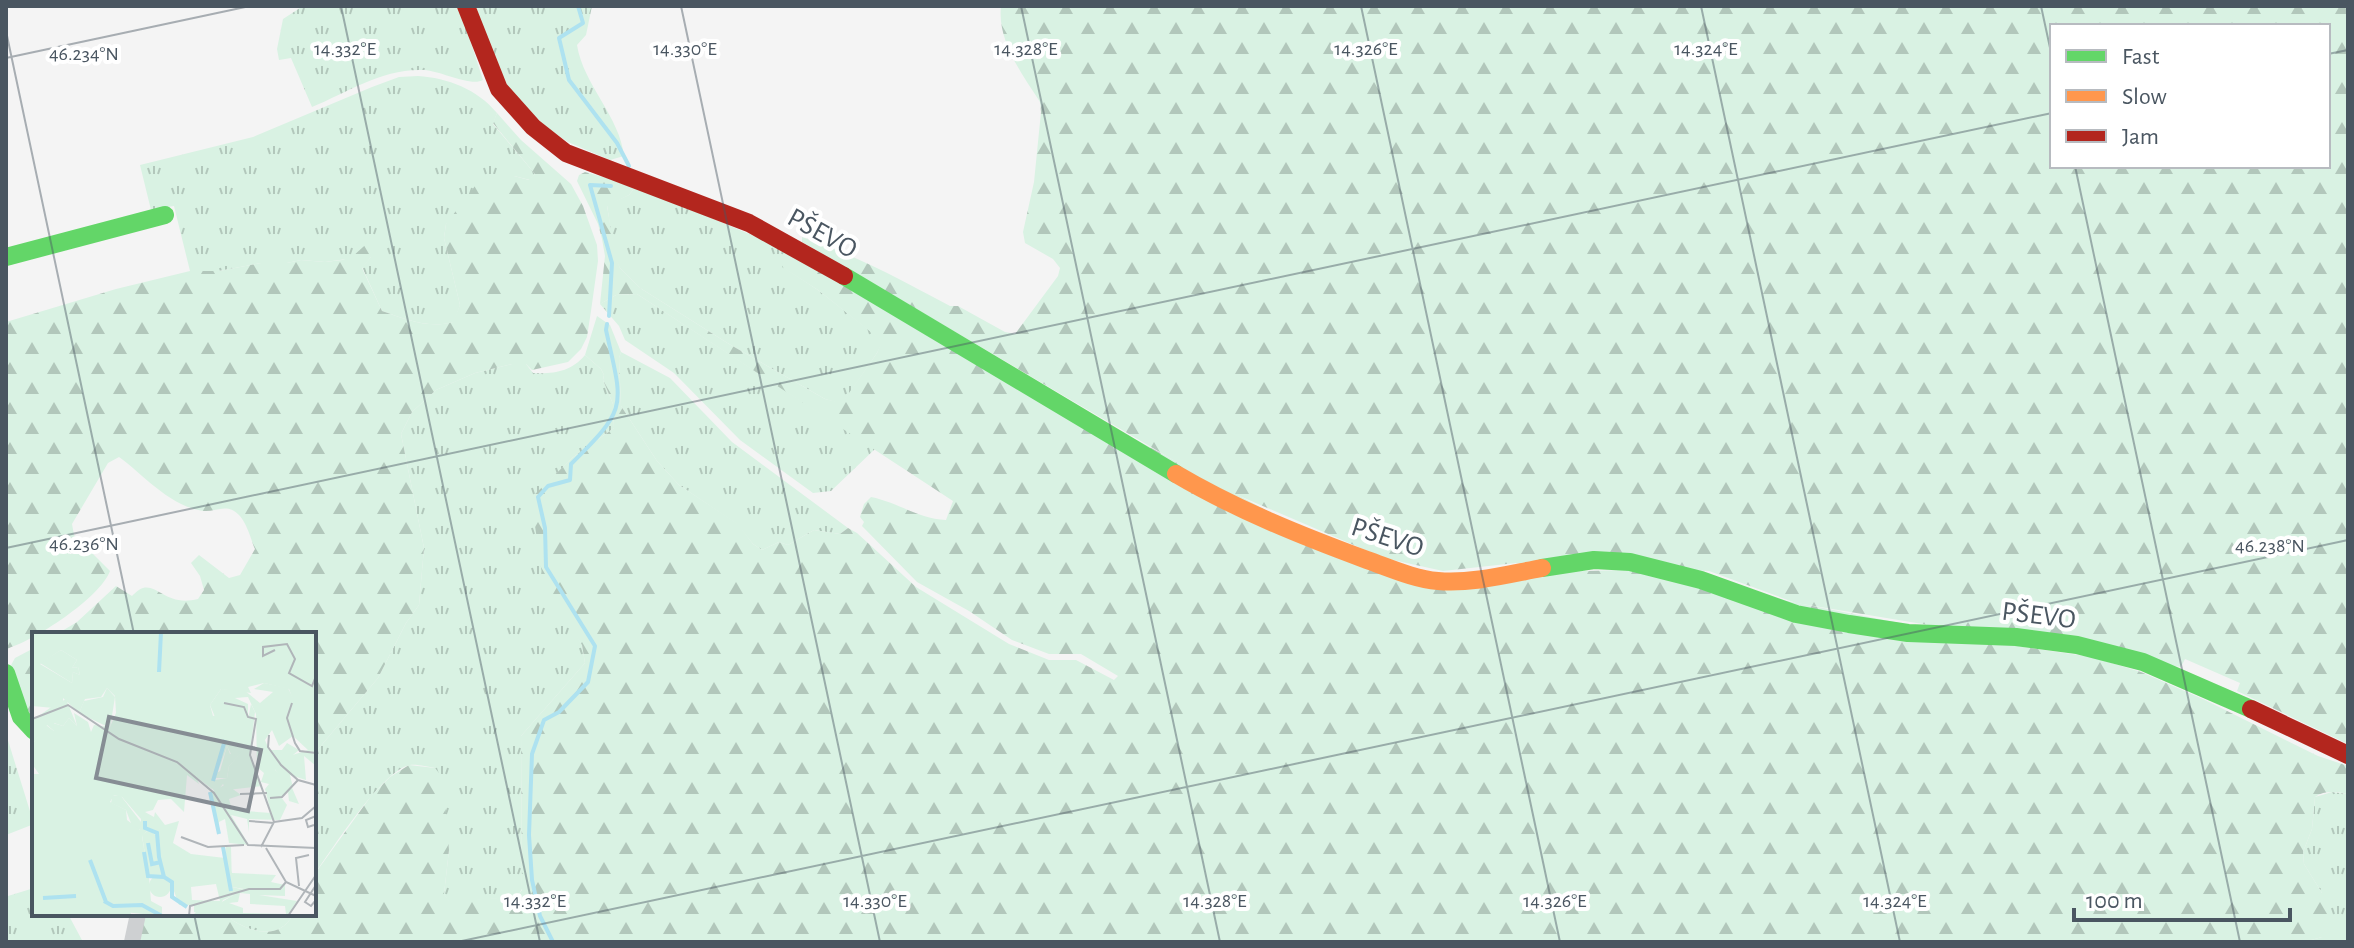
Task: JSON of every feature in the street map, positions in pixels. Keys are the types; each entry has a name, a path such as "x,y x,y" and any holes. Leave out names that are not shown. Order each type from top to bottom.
{"street":[{"name":"PŠEVO","path":"466,6 499,89 533,127 566,153 749,223 817,260 1207,492 1300,535 1374,563 1437,581 1468,580 1594,560 1630,562 1701,580 1796,614 1849,624 1908,633 2016,637 2077,645 2143,662 2348,755"},
{"path":"6,257 165,215"},
{"path":"6,673 21,717 32,729"},
{"path":"132,942 138,916"}],"green space":[{"path":"303,6 459,6 483,80 471,82 431,71 409,70 366,82 312,107 291,58 279,60 277,49 283,19"},
{"path":"475,6 592,6 586,35 577,45 586,73 616,128 624,156 610,160 568,142 547,128 505,85"},
{"path":"1001,6 2348,6 2348,744 2237,691 2240,683 2185,659 2181,667 1796,603 1709,571 1516,563 1443,571 1384,558 1221,488 802,242 802,237 841,252 950,306 958,306 1005,332 1015,334 1058,276 1060,268 1053,259 1025,243 1023,232 1034,182 1040,102 1012,57 1003,32"},
{"path":"418,76 461,86 480,97 497,113 493,124 535,174 530,180 514,176 446,224 444,238 460,305 454,322 426,324 382,311 362,267 371,257 384,254 325,262 301,260 219,271 190,271 174,206 151,210 140,165 253,137 399,77"},
{"path":"497,113 521,140 571,184 583,206 597,245 598,261 587,337 581,349 568,362 532,370 526,364 512,364 475,373 436,390 412,412 401,434 424,548 419,605 406,623 378,678 316,752 316,632 60,632 77,622 116,586 132,596 140,589 148,588 178,600 198,599 204,590 200,576 191,563 199,555 229,578 240,575 255,549 245,523 234,511 204,511 180,503 119,457 108,463 72,524 74,535 110,571 104,582 65,617 41,632 32,632 32,637 6,649 6,322 116,289 190,271 219,271 301,260 342,260 352,257 373,238 384,254 380,258 371,257 362,268 382,311 426,324 453,322 460,305 444,238 446,224 475,186 492,174 529,180 535,174 493,123"},
{"path":"585,172 636,186 629,195 607,206 620,268 640,288 825,399 842,403 882,341 818,290 782,267 787,250 1387,576 1627,570 2023,647 2092,657 2141,672 2318,756 2348,766 2348,794 2327,792 2315,797 2312,829 2303,852 2304,864 2322,893 2332,928 2322,937 2304,942 139,942 144,916 231,916 240,925 266,932 281,928 292,916 316,916 316,872 371,796 390,777 409,765 435,768 443,778 449,850 444,894 449,901 516,897 522,890 521,736 585,663 582,645 544,588 531,498 572,458 614,428 613,404 603,380 604,375 585,355 597,316 610,325 621,352 621,406 657,461 679,485 738,524 753,544 762,550 779,542 788,545 814,530 840,534 848,528 916,587 1009,644 1049,660 1076,660 1114,680 1118,676 1081,654 1049,654 1012,640 917,582 862,526 864,522 860,517 864,504 871,497 927,517 946,520 953,501 637,294 616,295 600,304 605,256 598,224 577,181 579,175"},
{"path":"636,186 787,250 783,267 883,341 842,404 825,399 729,344 640,288 620,268 615,258 607,205 629,195"},
{"path":"637,294 875,449 831,491 813,493 740,440 674,373 625,340 619,326 600,304 616,295"},
{"path":"621,352 670,378 732,442 848,528 840,534 814,530 788,545 779,542 762,550 753,544 737,524 679,485 657,461 621,406"},
{"path":"585,355 601,369 613,404 614,428 572,458 532,498 567,619 582,645 585,663 521,736 522,889 517,897 449,902 444,894 449,850 435,768 416,765 399,770 386,781 344,831 316,872 316,752 378,678 406,623 419,605 424,548 401,434 412,412 436,390 475,373 512,364 526,364 533,373 555,372 574,365"},
{"path":"32,649 32,719 10,667 15,658"},
{"path":"6,734 32,825 6,835"},
{"path":"2332,792 2348,794 2348,942 2304,942 2322,937 2322,893 2304,864 2303,852 2312,829 2315,797"},
{"path":"32,889 32,916 69,916 83,942 6,942 6,893 8,896"},
{"path":"231,916 292,916 281,928 266,932 232,920"}],"waterway":[{"path":"578,6 583,23 559,38 569,80 617,143 629,166"},
{"path":"609,316 612,263 590,185 611,186"},
{"path":"553,942 540,916 532,880 529,835 532,754 544,720 559,712 588,682 595,646 546,567 545,528 538,497 548,486 570,480 571,464 612,417 618,391 607,324"}],"traffic: fast":[{"path":"6,257 165,215"},
{"path":"844,276 1176,474"},
{"path":"1542,568 1594,560 1630,562 1701,580 1796,614 1849,624 1908,633 2016,637 2077,645 2143,662 2251,709"},
{"path":"6,673 21,717 32,729"}],"traffic: slow":[{"path":"1176,474 1270,522 1420,578 1464,581 1542,568"}],"traffic: jam":[{"path":"466,6 499,89 533,127 566,153 749,223 844,276"},
{"path":"2251,709 2348,755"}]}
